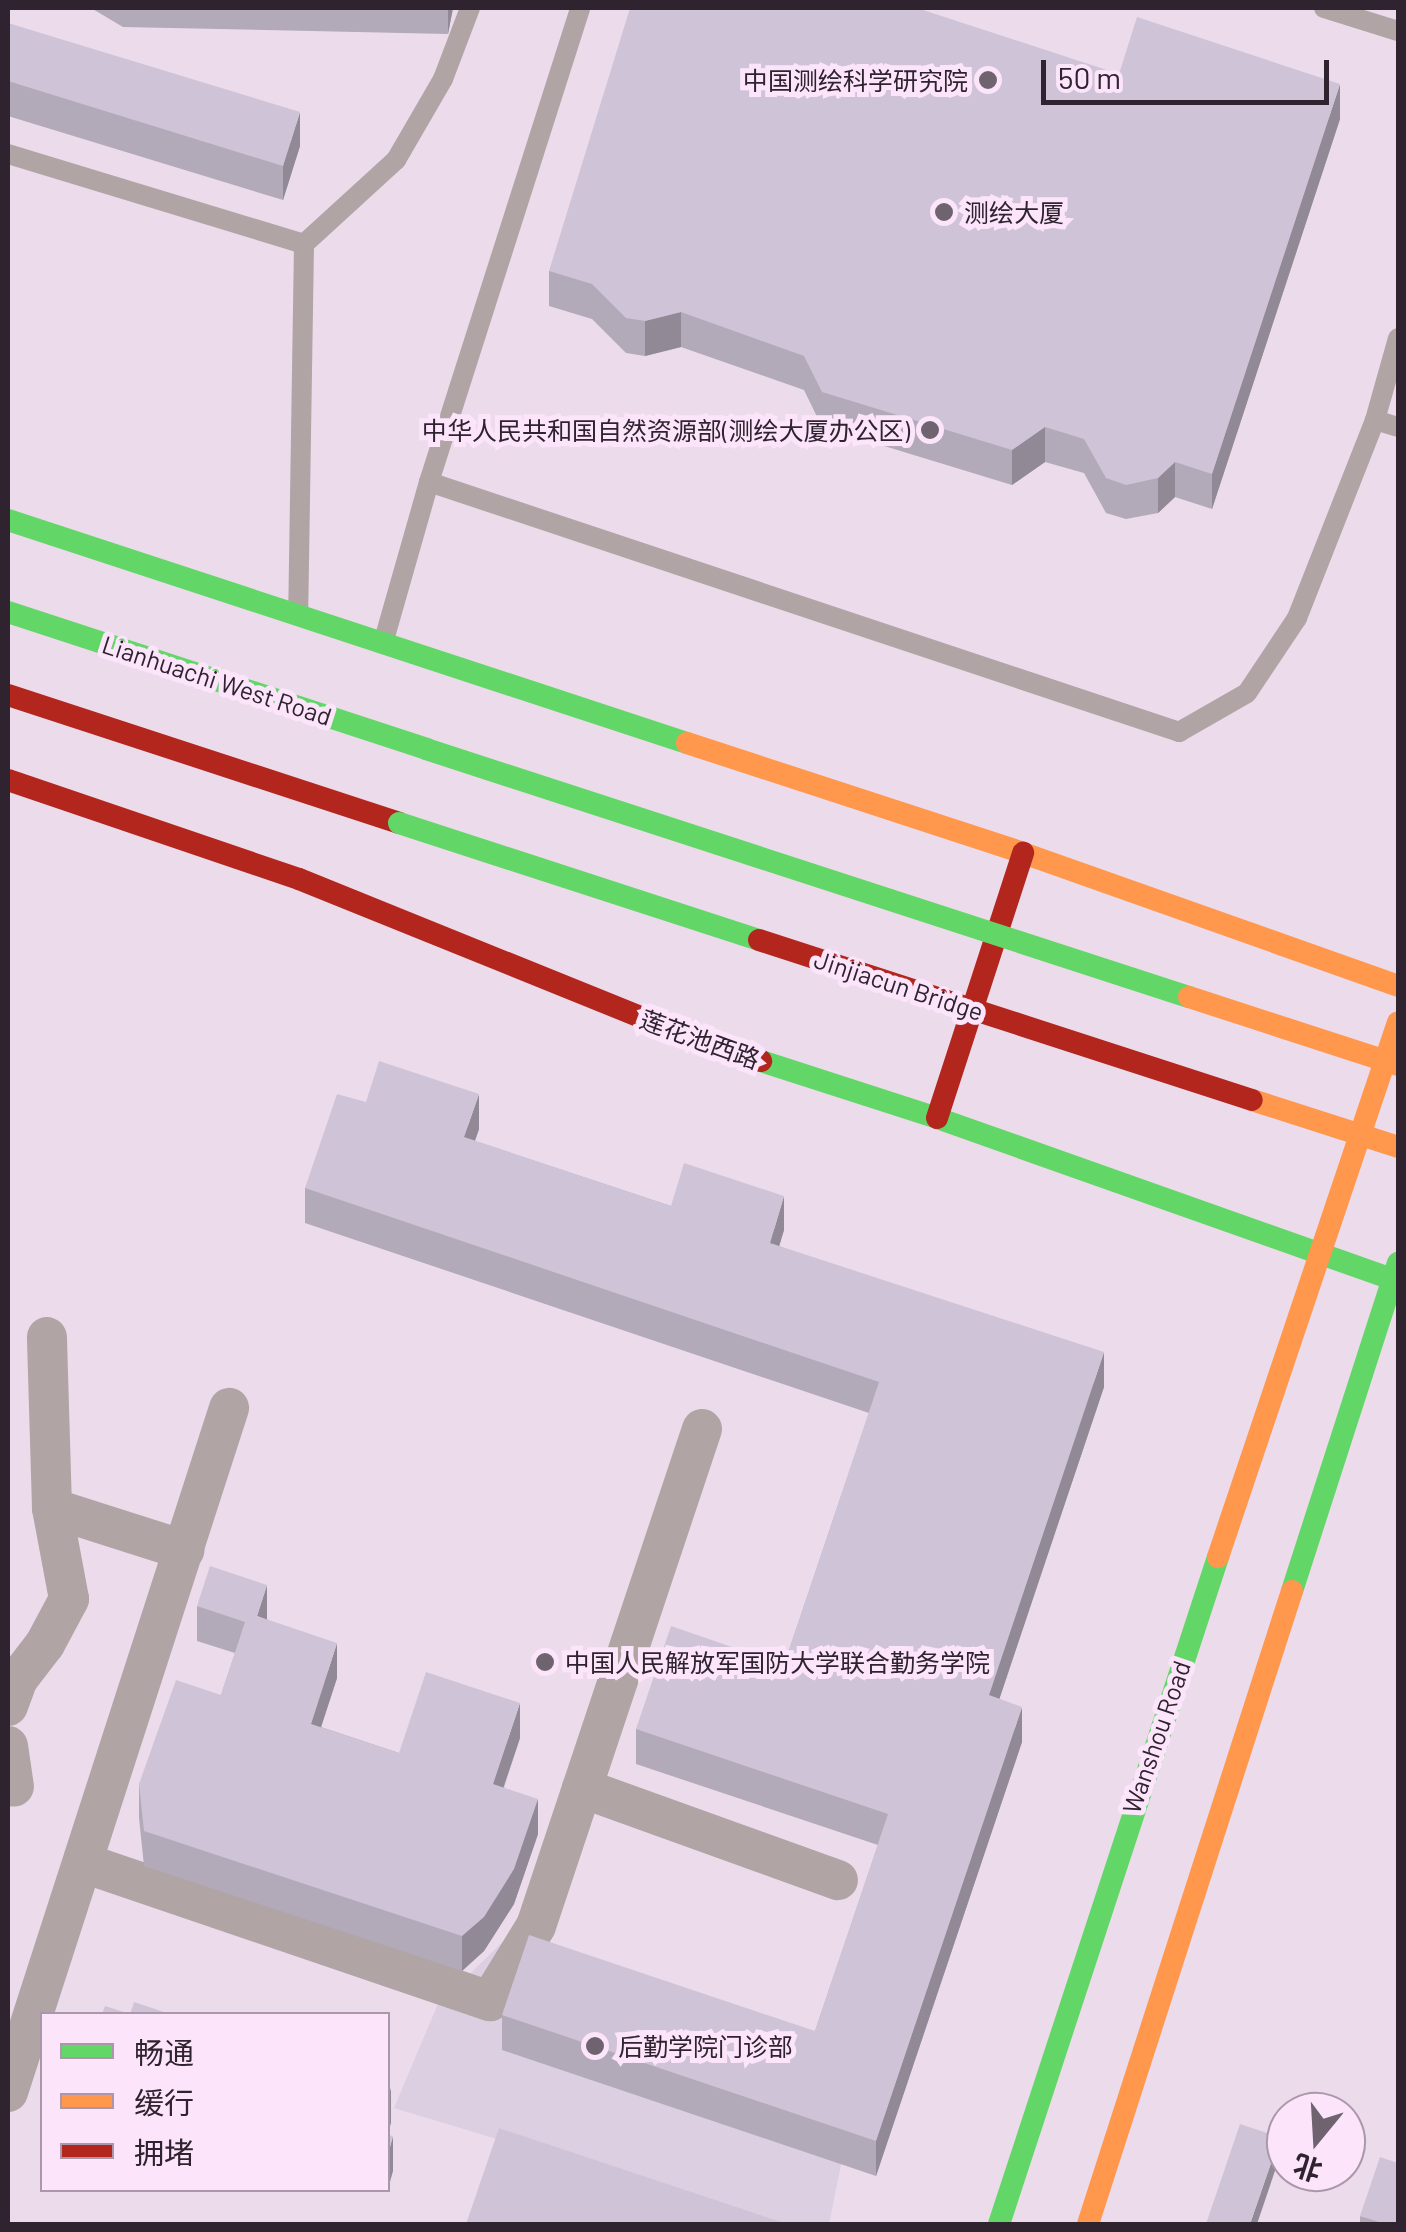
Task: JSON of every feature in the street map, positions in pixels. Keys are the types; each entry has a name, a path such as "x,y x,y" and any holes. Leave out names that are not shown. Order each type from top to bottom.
{"main road":[{"path":"8,520 1023,853 1398,986"},
{"name":"Lianhuachi West Road","path":"8,612 1398,1065"},
{"name":"Jinjiacun Bridge","path":"8,695 1398,1147"},
{"name":"莲花池西路","path":"8,780 299,879 704,1043 937,1118 1319,1252 1397,1274"},
{"path":"937,1118 1023,853"},
{"name":"Wanshou Road","path":"999,2224 1116,1855 1398,1022"},
{"path":"1088,2224 1173,1948 1397,1274"}],"street":[{"path":"8,1706 18,1679 46,1644 69,1599 52,1508 47,1337"},
{"path":"8,2092 229,1408"},
{"path":"84,1863 490,2001 536,1926 702,1429"},
{"path":"52,1508 184,1550"},
{"path":"8,1746 14,1787"},
{"path":"582,1788 838,1880"}],"lane":[{"path":"298,615 304,244 396,160 443,78 470,8"},
{"path":"383,642 429,482 580,8"},
{"path":"1324,8 1398,31"},
{"path":"8,154 304,244"},
{"path":"429,482 1178,732 1247,692 1297,618 1375,420 1398,338"},
{"path":"1375,420 1398,427"}],"shaded area":[{"name":"后勤学院门诊部","path":"515,1930 857,2085 829,2224 778,2224 394,2108 437,2006"}],"building":[{"name":"测绘大厦","path":"630,8 917,8 1119,74 1137,17 1340,84 1212,474 1175,462 1158,478 1126,485 1106,478 1084,439 1045,427 1012,450 822,392 804,356 681,312 645,321 626,318 592,284 549,271"},
{"path":"8,23 300,112 283,166 8,81"},
{"path":"379,1061 479,1094 464,1137 671,1206 684,1163 784,1196 770,1243 1104,1352 989,1695 1022,1707 876,2141 502,2015 529,1935 815,2031 888,1814 636,1729 671,1626 784,1665 879,1382 305,1188 337,1094 366,1102"},
{"path":"210,1566 267,1585 257,1616 337,1643 311,1724 399,1753 426,1672 520,1703 493,1784 538,1799 514,1869 484,1917 462,1936 144,1831 139,1784 176,1680 221,1695 245,1622 197,1606"},
{"path":"134,2002 164,2012 131,2012"},
{"path":"105,2006 124,2012 103,2012"},
{"path":"1240,2124 1266,2132 1266,2178 1250,2224 1206,2224"},
{"path":"499,2128 787,2224 466,2224"},
{"path":"1380,2157 1398,2163 1398,2224 1360,2216"}],"traffic: fast":[{"path":"8,520 687,743"},
{"path":"8,612 426,749"},
{"path":"426,749 1189,997"},
{"path":"399,823 759,940"},
{"path":"761,1061 937,1118 1398,1281"},
{"path":"1292,1591 1398,1263"},
{"path":"999,2224 1218,1557"}],"traffic: slow":[{"path":"687,743 1023,853 1398,986"},
{"path":"1189,997 1398,1065"},
{"path":"1218,1557 1398,1022"},
{"path":"1252,1100 1398,1147"},
{"path":"1088,2224 1292,1591"}],"traffic: jam":[{"path":"8,695 399,823"},
{"path":"8,780 299,879 704,1043 761,1061"},
{"path":"937,1118 1023,853"},
{"path":"759,940 1252,1100"}],"place":[{"name":"中国测绘科学研究院","path":"988,80"},
{"name":"测绘大厦","path":"944,212"},
{"name":"中华人民共和国自然资源部(测绘大厦办公区)","path":"930,430"},
{"name":"中国人民解放军国防大学联合勤务学院","path":"545,1662"},
{"name":"后勤学院门诊部","path":"595,2046"}]}
